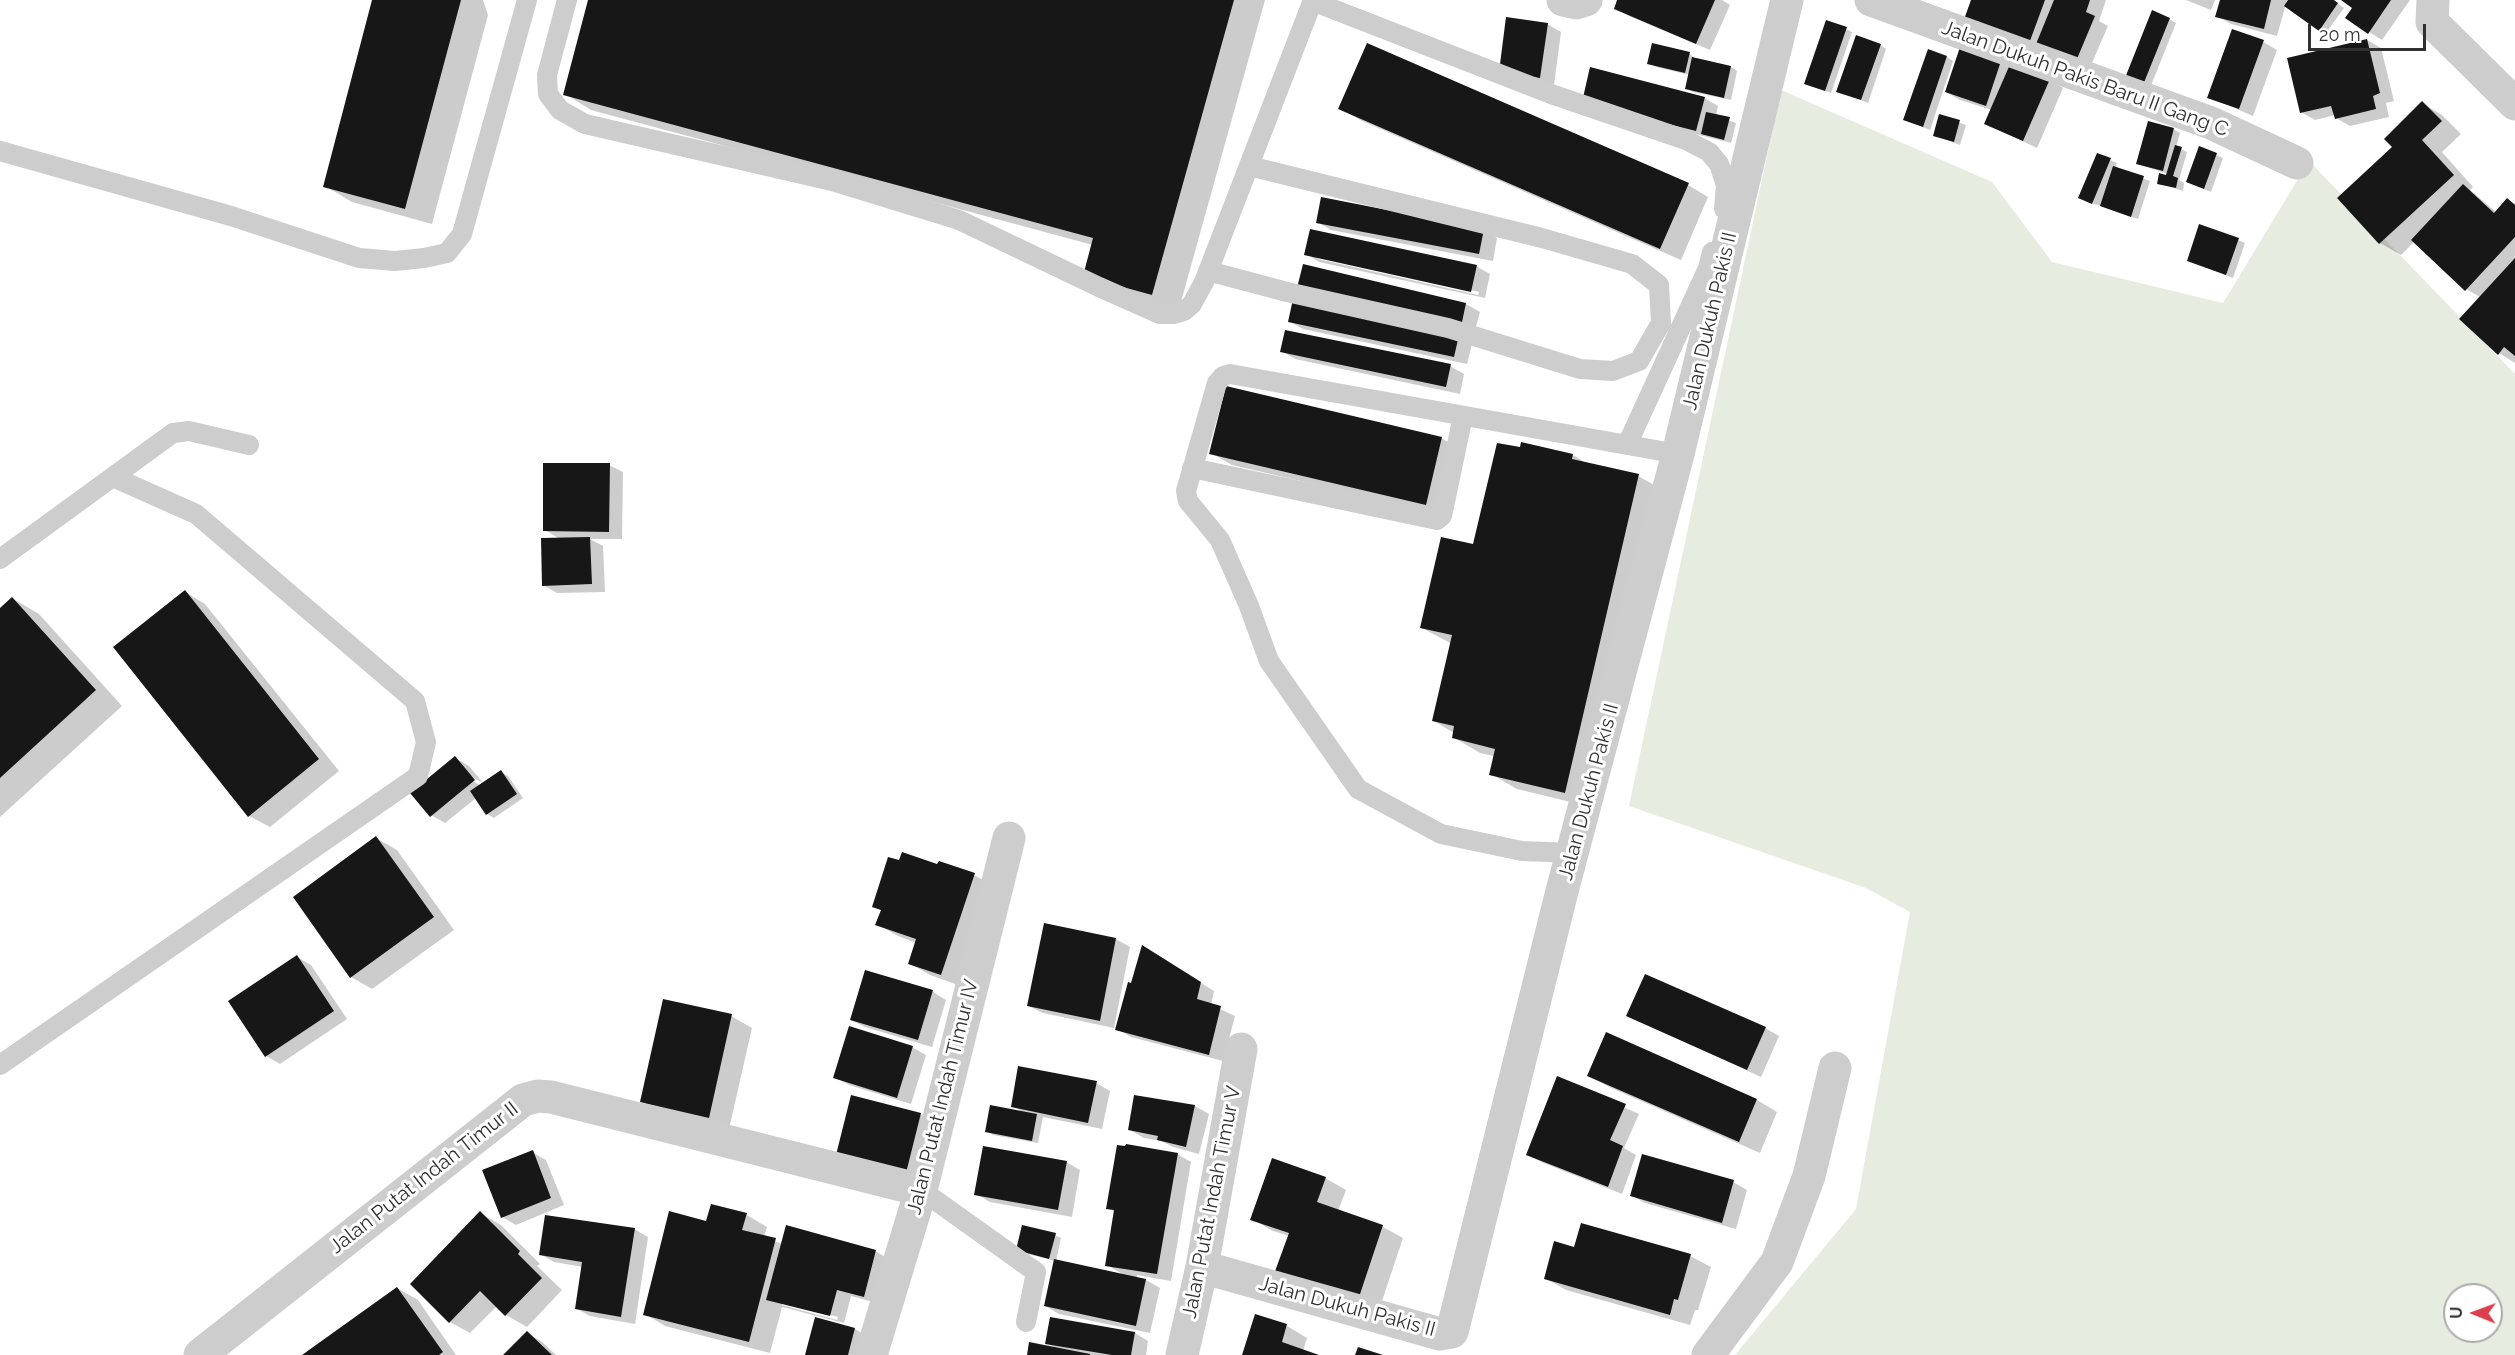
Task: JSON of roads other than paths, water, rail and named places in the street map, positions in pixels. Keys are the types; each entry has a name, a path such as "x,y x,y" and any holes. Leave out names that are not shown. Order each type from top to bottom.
{"street":[{"path":"1563,0 1576,3 1586,0"},
{"name":"Jalan Dukuh Pakis II","path":"1202,1267 1440,1334 1452,1332 1573,853 1678,454 1787,0"},
{"name":"Jalan Dukuh Pakis Baru II Gang C","path":"1870,0 2211,123 2297,163"},
{"path":"2433,11 2515,104"},
{"name":"Jalan Putat Indah Timur IV","path":"871,1355 921,1190 1009,838"},
{"name":"Jalan Putat Indah Timur V","path":"1182,1355 1202,1267 1241,1049"},
{"path":"1708,1355 1777,1262 1809,1176 1835,1068"},
{"name":"Jalan Putat Indah Timur II","path":"200,1355 523,1100 537,1096 551,1097 921,1190"}],"lane":[{"path":"0,151 231,216 359,258 395,261 447,253 462,234 527,0"},
{"path":"567,0 548,75 548,94 560,110 585,124 832,181 959,220 1072,275 1160,314 1184,311 1192,304 1208,271 1312,0 1551,94 1686,140 1709,152 1719,164 1726,185 1725,206 1707,268 1627,446"},
{"path":"1208,271 1287,292 1448,328 1580,369 1613,371 1639,361 1661,323 1659,285 1632,264 1542,238 1248,166"},
{"path":"1573,853 1522,851 1441,834 1358,789 1269,661 1249,606 1220,540 1186,497 1192,468 1217,383 1222,376 1230,374 1678,454"},
{"path":"1192,468 1437,520 1442,516 1463,416"},
{"path":"0,559 173,433 189,431 249,445"},
{"path":"0,1065 418,776 426,742 415,701 196,514 113,477"},
{"path":"921,1190 1036,1272 1026,1322"}]}
